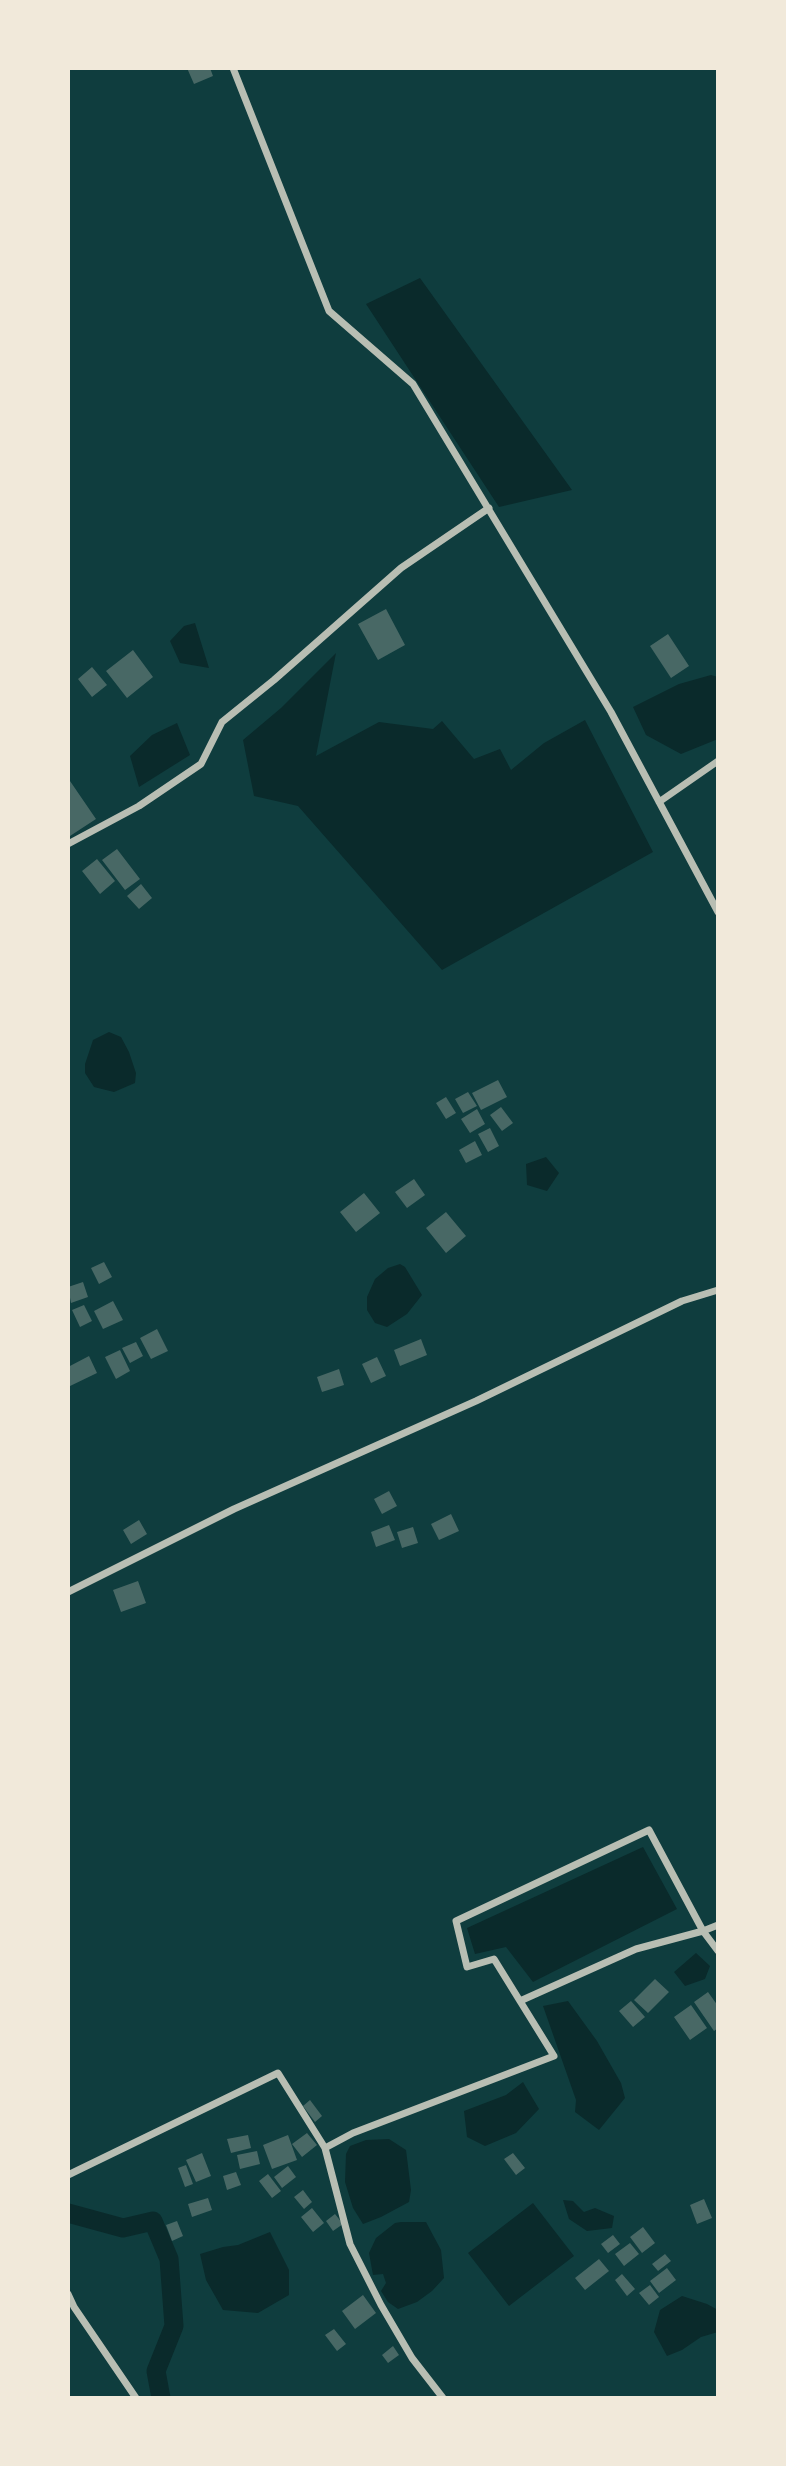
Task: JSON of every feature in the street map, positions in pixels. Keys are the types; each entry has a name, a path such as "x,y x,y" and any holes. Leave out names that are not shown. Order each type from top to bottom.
{"street":[{"path":"233,68 329,310 413,384 611,712 718,912"},
{"path":"68,844 139,806 201,764 222,722 401,568 489,508"},
{"path":"659,802 718,761"},
{"path":"68,1592 234,1509 476,1401 682,1301 718,1290"},
{"path":"325,2148 353,2133 554,2056 494,1959 467,1967 456,1921 649,1830 703,1931 718,1951"},
{"path":"520,2001 636,1950 718,1925"},
{"path":"68,2175 278,2073 325,2148 350,2244 412,2358 443,2398"},
{"path":"68,2294 71,2307 136,2398"}],"water":[{"path":"420,278 572,490 499,507 366,304"},
{"path":"195,623 209,668 180,663 170,641 184,626"},
{"path":"336,653 316,756 379,722 433,729 442,721 474,759 500,749 511,770 544,743 585,720 653,852 442,970 298,806 254,796 243,740 281,708"},
{"path":"711,675 718,677 718,739 681,754 646,735 633,707 679,684"},
{"path":"177,723 190,755 139,787 130,756 152,735"},
{"path":"109,1032 121,1037 136,1073 135,1083 114,1092 94,1087 85,1073 85,1064 93,1040"},
{"path":"546,1157 559,1173 547,1191 527,1185 526,1164"},
{"path":"400,1264 405,1267 422,1295 407,1314 387,1327 375,1323 367,1310 367,1297 375,1279 388,1268"},
{"path":"643,1847 677,1909 533,1982 506,1947 475,1954 467,1928"},
{"path":"696,1953 710,1966 705,1979 685,1986 674,1972"},
{"path":"568,2001 597,2041 621,2083 625,2098 599,2130 575,2112 576,2100 543,2006"},
{"path":"523,2082 539,2109 516,2133 485,2146 467,2137 464,2111 506,2095"},
{"path":"389,2139 406,2150 411,2190 409,2202 363,2224 353,2208 345,2182 346,2154 350,2146 366,2140"},
{"path":"563,2200 573,2201 584,2212 595,2208 614,2216 612,2228 587,2231 569,2219"},
{"path":"533,2203 574,2256 509,2306 468,2253"},
{"path":"426,2222 441,2250 444,2278 417,2302 398,2309 388,2302 381,2291 386,2283 383,2274 373,2275 369,2253 376,2238 395,2223"},
{"path":"270,2232 289,2270 289,2295 258,2313 223,2310 206,2280 200,2254 238,2245"},
{"path":"682,2296 718,2310 718,2332 701,2337 667,2356 654,2332 660,2310"}],"building":[{"path":"187,68 210,68 213,76 194,84"},
{"path":"386,609 405,645 378,660 358,624"},
{"path":"668,634 689,666 671,678 650,646"},
{"path":"133,650 153,677 127,698 106,671"},
{"path":"92,667 107,685 92,697 78,679"},
{"path":"70,781 96,819 70,836 68,782"},
{"path":"117,849 140,879 125,890 102,860"},
{"path":"97,859 115,881 100,894 82,871"},
{"path":"141,884 152,898 139,909 127,896"},
{"path":"498,1080 507,1097 481,1110 472,1093"},
{"path":"468,1092 477,1106 463,1113 455,1099"},
{"path":"446,1097 456,1113 446,1119 436,1103"},
{"path":"501,1107 513,1123 502,1131 490,1115"},
{"path":"477,1109 485,1124 470,1133 461,1119"},
{"path":"490,1128 499,1146 488,1152 478,1134"},
{"path":"475,1141 482,1155 466,1163 459,1150"},
{"path":"414,1179 425,1195 407,1208 395,1192"},
{"path":"364,1193 380,1213 356,1232 340,1212"},
{"path":"446,1212 466,1236 446,1253 426,1228"},
{"path":"104,1262 112,1277 99,1284 91,1268"},
{"path":"83,1282 88,1297 71,1303 68,1287"},
{"path":"113,1301 123,1320 103,1329 94,1311"},
{"path":"84,1305 92,1321 80,1327 72,1310"},
{"path":"157,1329 168,1351 151,1359 140,1338"},
{"path":"421,1339 427,1355 400,1366 394,1350"},
{"path":"136,1342 143,1356 130,1363 122,1348"},
{"path":"120,1350 130,1371 116,1379 105,1357"},
{"path":"89,1356 97,1373 68,1387 68,1367"},
{"path":"377,1357 386,1376 371,1383 362,1364"},
{"path":"339,1369 344,1385 322,1392 317,1377"},
{"path":"389,1491 397,1506 382,1514 374,1499"},
{"path":"451,1514 459,1531 439,1540 431,1524"},
{"path":"139,1520 147,1534 131,1544 123,1530"},
{"path":"389,1525 395,1540 376,1547 371,1532"},
{"path":"413,1527 418,1543 402,1548 397,1532"},
{"path":"138,1581 146,1603 121,1612 113,1590"},
{"path":"655,1979 669,1992 648,2013 634,2000"},
{"path":"708,1992 718,2006 718,2028 714,2031 694,2002"},
{"path":"631,2001 645,2017 633,2027 619,2011"},
{"path":"691,2005 707,2028 690,2040 674,2017"},
{"path":"310,2100 322,2116 315,2122 303,2106"},
{"path":"307,2133 317,2145 302,2157 292,2144"},
{"path":"248,2135 251,2148 231,2153 227,2139"},
{"path":"288,2135 297,2160 272,2169 263,2145"},
{"path":"257,2151 260,2164 240,2169 237,2155"},
{"path":"202,2153 211,2176 196,2182 186,2160"},
{"path":"513,2153 525,2168 516,2175 504,2159"},
{"path":"186,2165 193,2184 185,2187 178,2168"},
{"path":"288,2166 296,2177 282,2188 274,2177"},
{"path":"236,2172 241,2185 227,2190 223,2176"},
{"path":"268,2174 281,2191 272,2198 259,2181"},
{"path":"303,2190 312,2202 304,2209 294,2197"},
{"path":"208,2198 212,2210 192,2217 188,2204"},
{"path":"704,2199 712,2218 697,2224 690,2205"},
{"path":"312,2208 324,2223 313,2232 301,2217"},
{"path":"335,2214 343,2224 333,2231 326,2221"},
{"path":"177,2221 183,2236 172,2241 166,2225"},
{"path":"643,2227 655,2243 642,2253 630,2237"},
{"path":"613,2235 620,2244 608,2253 601,2244"},
{"path":"630,2243 639,2254 624,2266 615,2254"},
{"path":"665,2254 671,2261 658,2271 652,2264"},
{"path":"599,2259 609,2271 585,2290 575,2278"},
{"path":"667,2268 676,2280 659,2293 650,2281"},
{"path":"622,2274 635,2289 627,2296 615,2280"},
{"path":"650,2285 659,2297 649,2305 639,2293"},
{"path":"363,2295 376,2313 355,2329 342,2311"},
{"path":"334,2329 346,2344 337,2351 325,2335"},
{"path":"393,2346 399,2355 388,2363 382,2355"}],"waterway":[{"path":"68,2213 123,2228 153,2221 169,2259 174,2326 156,2371 161,2398"}]}
